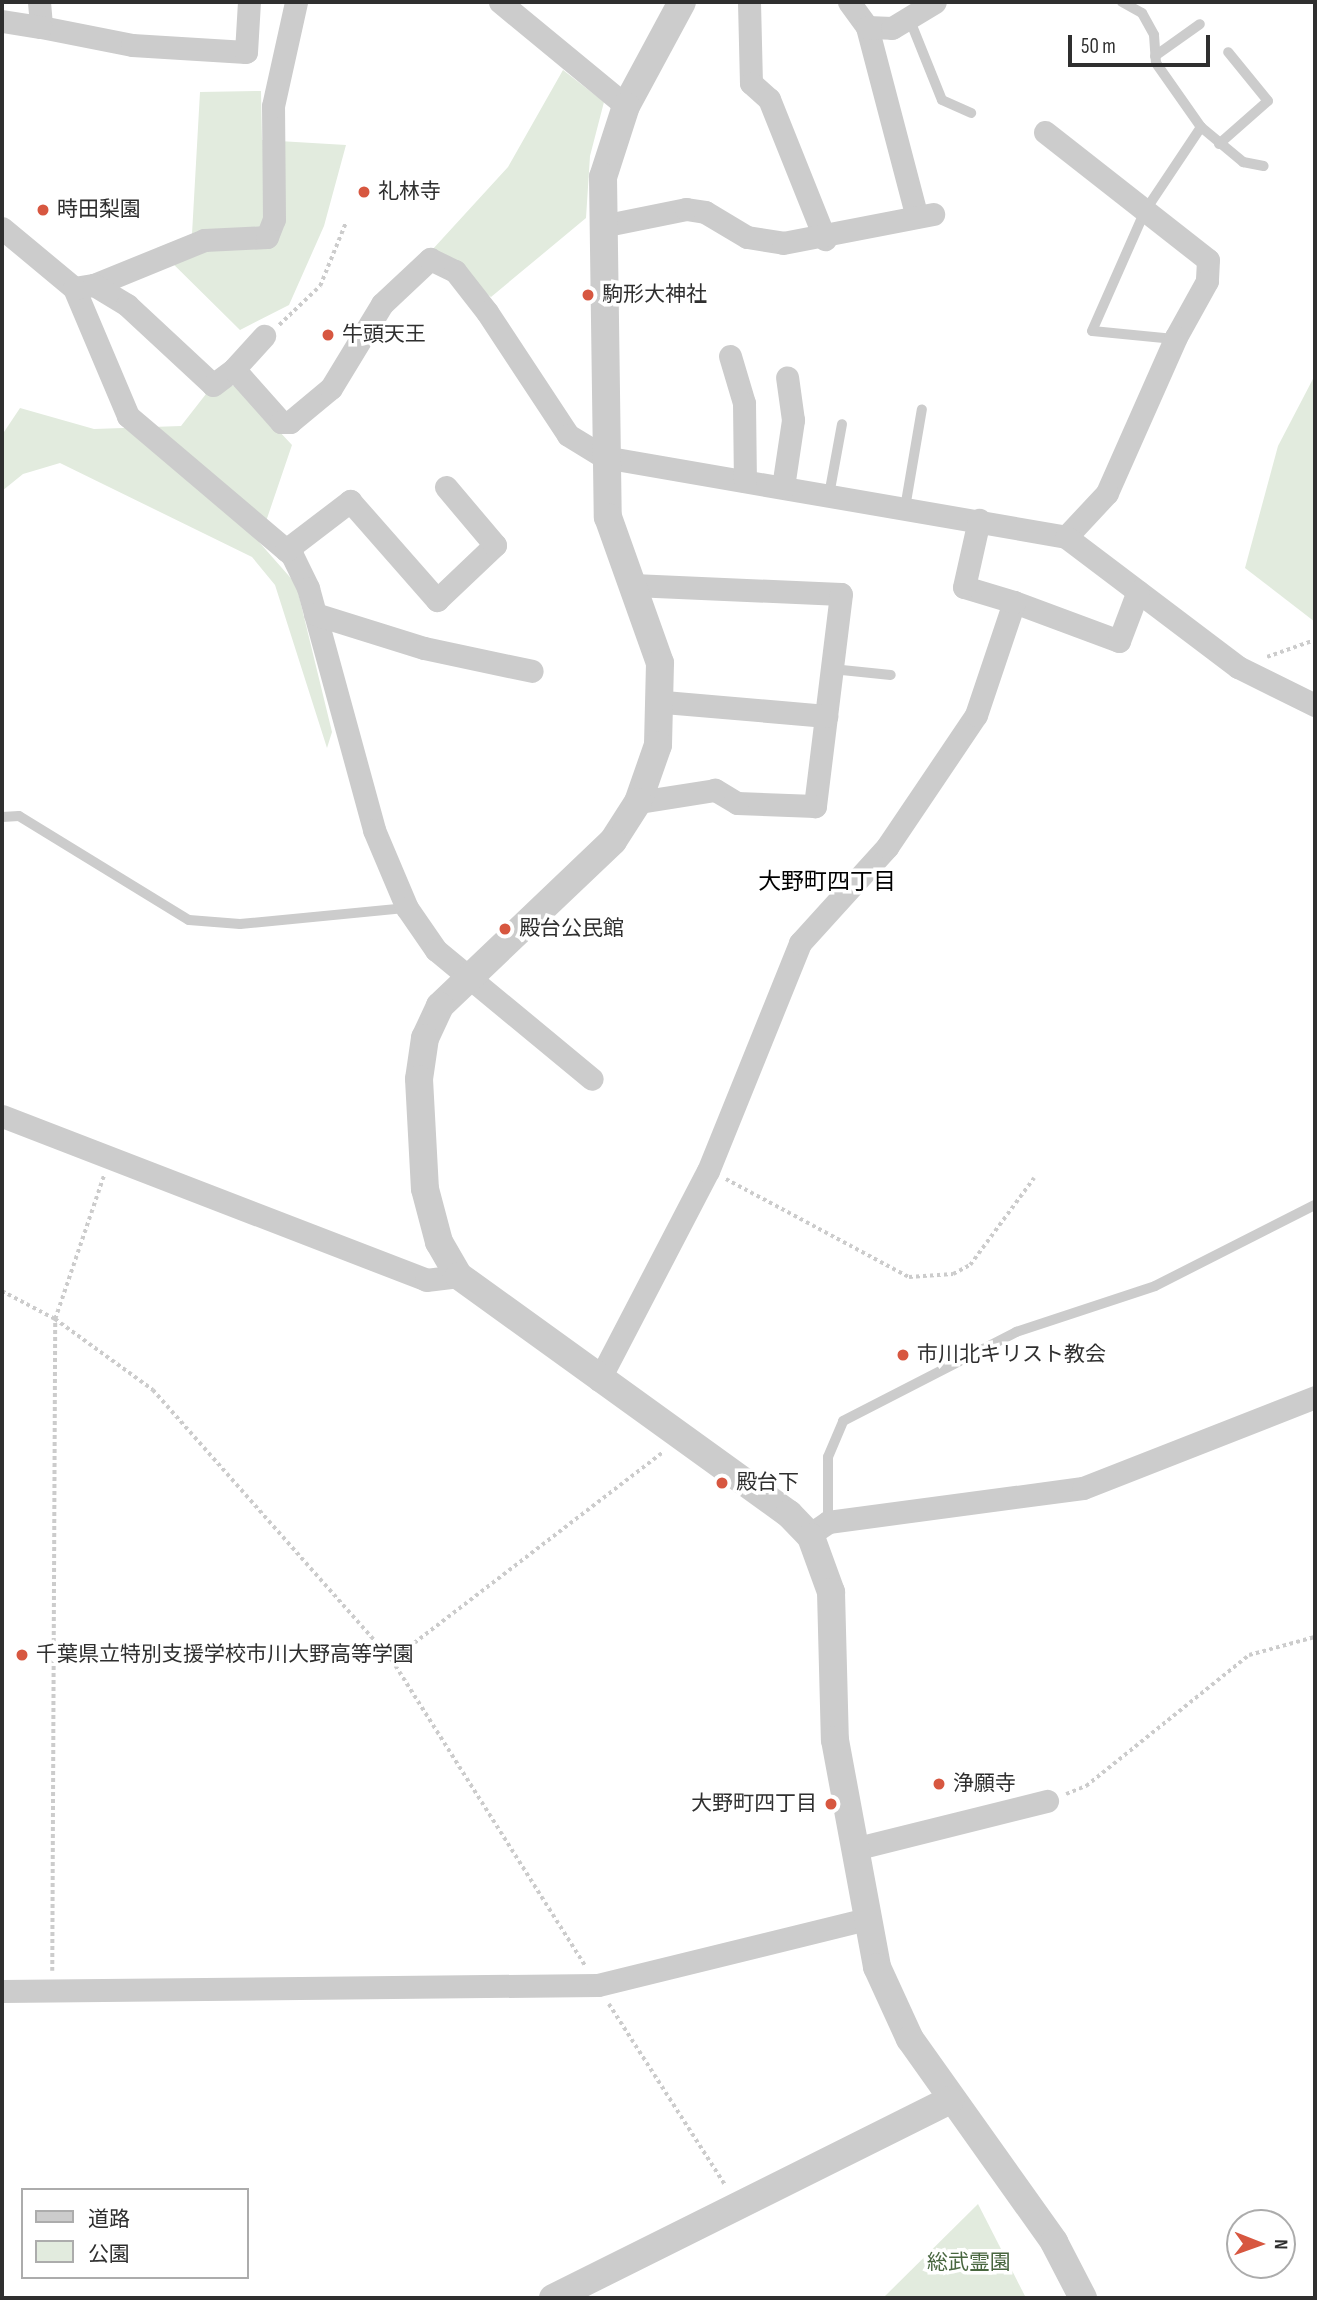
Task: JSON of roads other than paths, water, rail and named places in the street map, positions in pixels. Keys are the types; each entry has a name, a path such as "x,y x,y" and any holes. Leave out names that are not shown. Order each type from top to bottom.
{"street":[{"path":"39,2 41,27"},
{"path":"2,22 132,45 246,52 249,2"},
{"path":"84,287 204,240 267,237 274,219 273,106 296,2"},
{"path":"500,2 626,106"},
{"path":"682,2 626,106 603,177 604,457 608,517 649,621 664,702 638,802 613,841 571,886 464,978 425,1038 419,1079 425,1189 439,1242 459,1276 681,1438 818,1528 1083,1488 1315,1397"},
{"path":"749,2 751,83 769,99 825,239"},
{"path":"602,226 686,209 705,212 747,237 783,243 825,239 925,215 867,27 849,2"},
{"path":"867,27 892,28 935,2"},
{"path":"1045,132 1208,260 1208,281 1174,339 1107,493 1066,537"},
{"path":"2,228 84,287 127,305 197,376 213,385 234,369 264,336"},
{"path":"234,369 281,422 290,422 331,388 382,304 430,260 455,271 479,302 568,435 604,457 1066,537 1238,667 1315,705"},
{"path":"84,287 128,416 286,550 315,614 374,830 407,908 464,978 592,1079"},
{"path":"730,356 744,403 745,481"},
{"path":"783,487 793,420 787,377"},
{"path":"286,550 350,501 437,600 495,545 446,487"},
{"path":"979,520 964,587 1014,602 1119,641 1138,591"},
{"path":"633,585 841,594 816,806 737,803 715,790 638,802"},
{"path":"599,1380 708,1171 800,943 887,847 976,715 1014,602"},
{"path":"315,614 424,648 531,671"},
{"path":"664,702 826,716"},
{"path":"2,1116 109,1162 426,1280 459,1276"},
{"path":"818,1528 831,1592 835,1740 866,1919 890,2003 950,2100 1054,2242 1083,2298"},
{"path":"854,1849 1047,1801"},
{"path":"2,1991 598,1985 866,1919"},
{"path":"553,2298 950,2100"}],"lane":[{"path":"1122,2 1142,13 1155,56 1201,127 1243,162 1264,166"},
{"path":"909,18 942,100 971,113"},
{"path":"1155,56 1200,24"},
{"path":"1219,144 1268,101 1228,52"},
{"path":"1174,339 1092,331 1144,211 1201,127"},
{"path":"905,508 922,409"},
{"path":"829,495 842,424"},
{"path":"832,669 891,675"},
{"path":"2,817 19,817 188,919 240,924 407,908"},
{"path":"818,1528 828,1457 843,1421 1016,1332 1154,1286 1315,1205"}],"place":[{"name":"礼林寺","path":"364,192"},
{"name":"時田梨園","path":"43,210"},
{"name":"駒形大神社","path":"588,295"},
{"name":"牛頭天王","path":"328,335"},
{"name":"殿台公民館","path":"505,929"},
{"name":"市川北キリスト教会","path":"903,1355"},
{"name":"殿台下","path":"722,1483"},
{"name":"千葉県立特別支援学校市川大野高等学園","path":"22,1655"},
{"name":"浄願寺","path":"939,1784"},
{"name":"大野町四丁目","path":"831,1804"}],"district":[{"name":"大野町四丁目","path":"827,882"}],"park label":[{"name":"総武霊園","path":"969,2263"}]}
